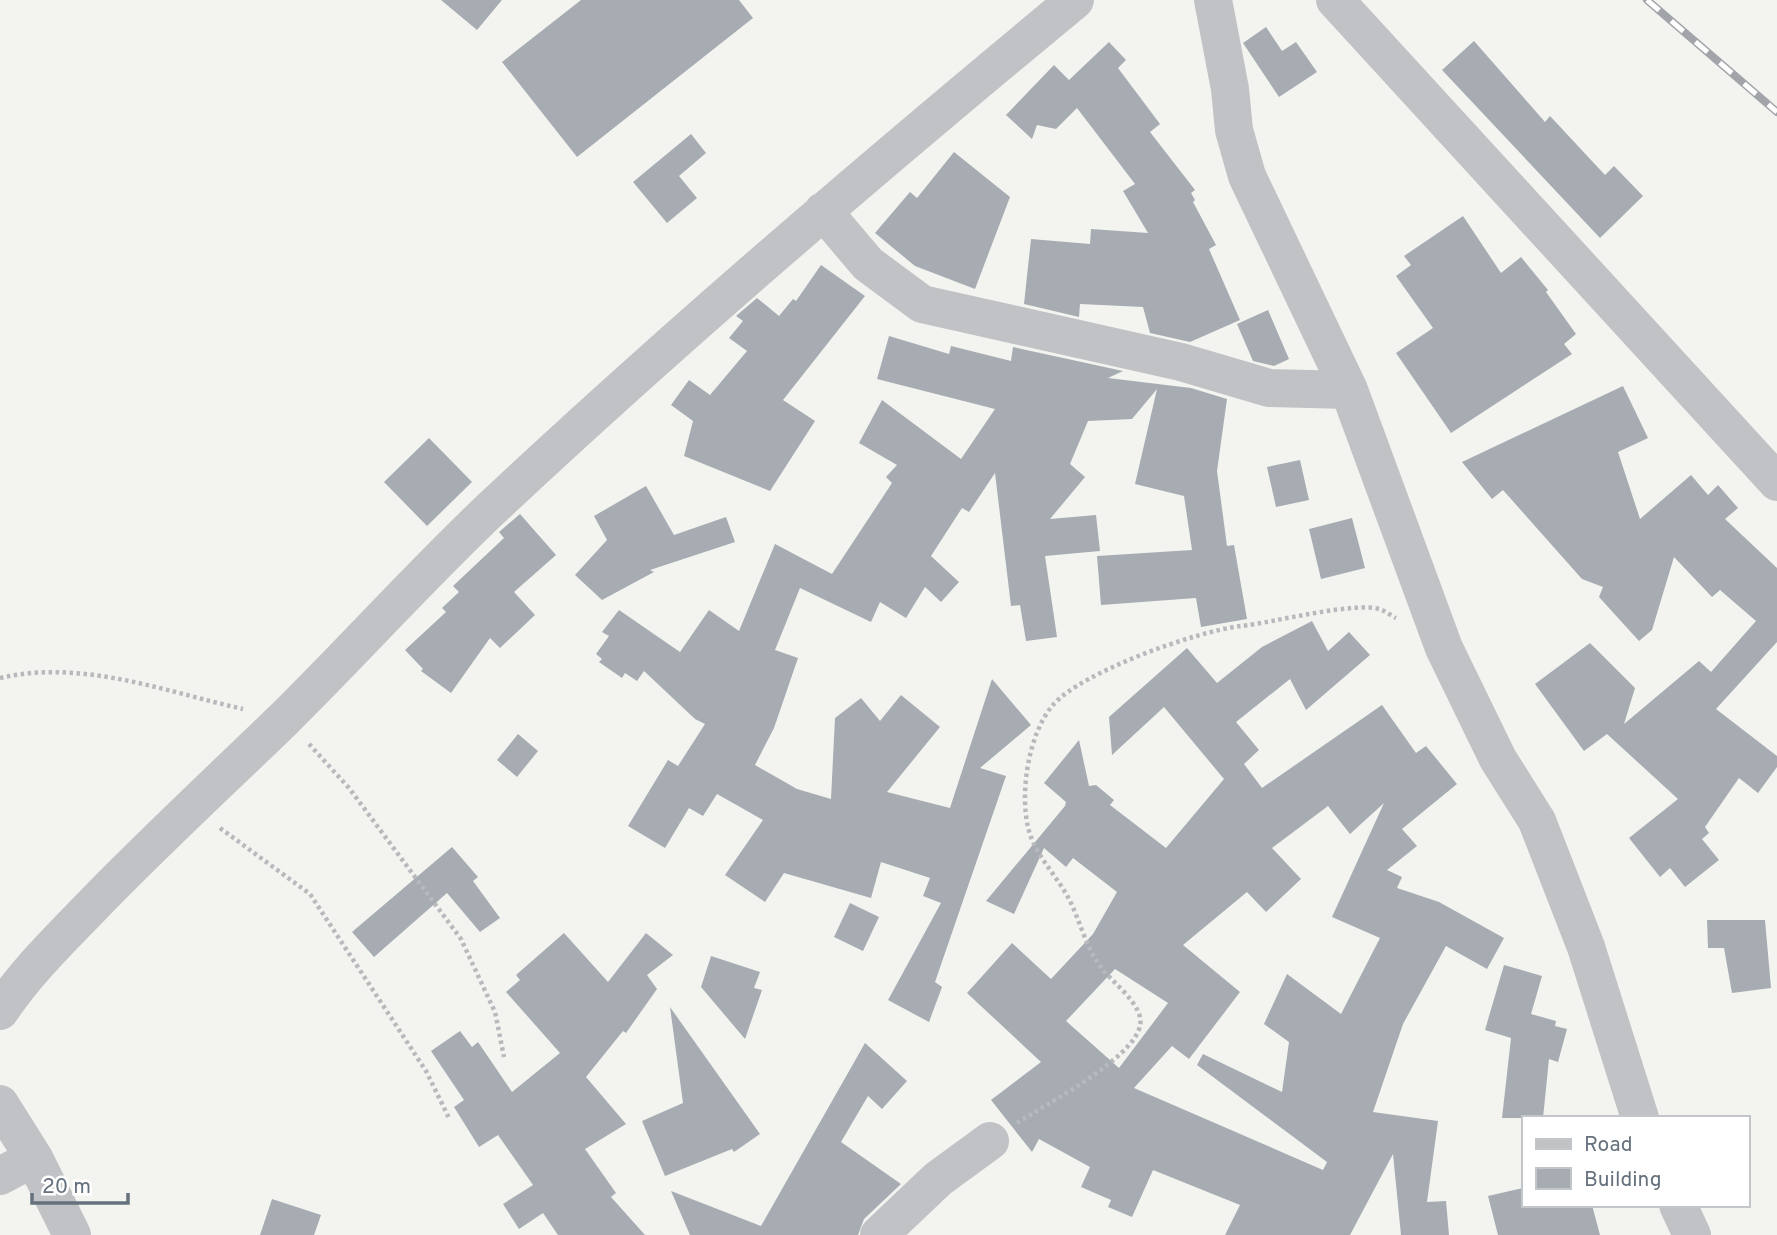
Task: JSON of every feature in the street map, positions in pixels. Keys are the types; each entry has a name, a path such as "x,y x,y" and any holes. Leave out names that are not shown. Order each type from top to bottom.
{"street":[{"path":"0,1011 18,985 53,947 192,806 285,718 489,510 656,357 823,211 1075,0"},
{"path":"1213,0 1234,130 1247,176 1349,390 1444,648 1498,759 1536,821 1586,947 1639,1116"},
{"path":"1335,0 1777,482"},
{"path":"823,211 868,264 922,304 1181,362 1269,387 1349,390"},
{"path":"0,1104 34,1158 72,1235"},
{"path":"879,1235 938,1179 990,1141"},
{"path":"0,1176 34,1158"},
{"path":"1679,1207 1692,1235"}],"path":[{"path":"990,1141 1116,1059 1131,1044 1140,1026 1139,1016 1130,1001 1100,966 1061,884 1029,832 1025,776 1041,727 1052,705 1076,685 1098,673 1186,638 1348,609 1381,609 1444,648"},
{"path":"0,677 32,670 79,672 285,718 349,788 461,939 495,1012 504,1057"},
{"path":"192,806 251,853 310,894 426,1071 449,1118"}],"building":[{"path":"441,0 502,0 477,30"},
{"path":"581,0 739,0 753,18 577,157 502,62"},
{"path":"1266,27 1282,51 1296,42 1317,72 1279,97 1243,43"},
{"path":"1474,41 1545,122 1550,116 1605,175 1614,166 1643,196 1600,238 1442,70"},
{"path":"1109,42 1126,60 1118,68 1160,124 1150,132 1195,190 1191,193 1195,200 1193,202 1216,245 1209,249 1240,320 1190,342 1150,333 1143,307 1080,304 1079,317 1024,304 1031,239 1090,244 1091,229 1148,233 1123,191 1135,184 1077,108 1056,129 1037,125 1032,139 1006,115 1054,65 1069,80"},
{"path":"691,134 706,153 679,176 697,198 667,223 633,182"},
{"path":"954,152 1010,197 975,289 915,266 875,233 910,192 917,198"},
{"path":"1463,216 1501,273 1521,257 1548,290 1546,292 1576,334 1564,344 1572,354 1451,433 1396,353 1433,328 1396,276 1411,265 1404,256"},
{"path":"821,265 865,296 783,400 815,421 770,491 684,456 693,421 671,405 689,380 710,395 747,351 729,338 743,321 736,316 757,298 779,316 793,299 796,301"},
{"path":"1268,310 1289,359 1274,366 1253,361 1237,324"},
{"path":"889,336 949,354 951,346 1011,361 1013,347 1123,371 1108,378 1191,388 1227,399 1217,471 1227,546 1234,545 1247,619 1201,627 1196,598 1101,605 1097,556 1192,550 1184,496 1135,484 1157,389 1132,419 1088,421 1070,464 1085,477 1050,519 1096,515 1100,551 1045,556 1057,637 1026,641 1020,605 1011,606 995,473 969,512 962,508 931,556 959,582 941,602 925,587 906,618 880,602 871,622 800,588 775,650 798,658 774,728 755,765 797,789 831,799 835,718 861,698 880,721 901,695 940,727 887,792 950,808 992,679 1031,725 980,768 1006,776 935,982 942,987 929,1022 888,1000 941,903 923,896 930,878 881,862 871,898 784,873 765,902 725,875 763,820 717,794 703,816 689,808 665,848 628,826 668,760 678,766 705,724 695,719 644,671 637,681 625,673 622,678 599,662 602,659 596,654 609,636 602,632 619,610 680,652 709,610 739,631 775,544 832,574 892,483 886,477 897,465 859,443 882,400 961,459 995,409 877,379"},
{"path":"1623,386 1648,438 1618,452 1640,519 1691,475 1708,495 1718,485 1738,508 1725,519 1777,568 1777,642 1716,709 1777,756 1777,767 1758,793 1739,778 1705,827 1709,833 1702,839 1719,860 1685,887 1670,868 1660,877 1629,838 1678,799 1607,734 1584,751 1535,684 1590,643 1635,688 1624,724 1699,661 1711,672 1756,621 1720,590 1712,597 1674,557 1652,630 1639,641 1599,597 1603,587 1582,579 1503,490 1492,499 1462,462"},
{"path":"429,438 472,482 427,526 384,482"},
{"path":"1300,460 1309,500 1276,507 1267,467"},
{"path":"646,486 674,535 726,517 735,542 650,570 654,572 602,600 575,575 607,540 594,516"},
{"path":"520,514 556,555 514,592 535,615 500,648 490,638 451,693 421,671 423,669 405,650 446,612 442,608 459,592 453,586 504,538 499,532"},
{"path":"1352,518 1365,568 1321,579 1309,529"},
{"path":"1312,621 1328,651 1349,632 1370,655 1306,710 1290,679 1236,722 1259,750 1244,764 1262,788 1382,705 1416,753 1426,746 1457,784 1402,829 1417,846 1387,870 1402,877 1397,888 1439,902 1504,938 1487,969 1446,946 1403,1024 1373,1112 1438,1121 1427,1202 1446,1201 1449,1235 1401,1235 1393,1154 1350,1235 1225,1235 1240,1205 1153,1170 1132,1217 1108,1207 1111,1200 1081,1187 1090,1167 1039,1139 1032,1152 991,1100 1041,1062 967,993 1012,943 1051,979 1093,934 1117,892 1073,858 1066,867 1044,848 1014,914 986,901 1065,806 1066,802 1044,783 1079,740 1089,786 1096,785 1114,800 1110,805 1166,848 1224,779 1164,707 1112,755 1109,717 1187,648 1217,683 1262,647","holes":["1384,803 1332,917 1380,938 1341,1014 1287,974 1264,1024 1289,1042 1282,1092 1203,1054 1197,1065 1327,1162 1323,1170 1134,1088 1172,1046 1189,1059 1240,992 1183,945 1247,892 1266,912 1301,879 1272,848 1328,806 1350,834","1115,969 1168,1003 1119,1068 1066,1021"]},
{"path":"518,734 538,751 517,777 497,760"},
{"path":"452,847 478,877 473,881 500,918 480,932 447,893 374,957 352,932"},
{"path":"850,903 879,917 863,951 834,937"},
{"path":"1707,920 1765,920 1771,988 1732,993 1724,948 1708,948"},
{"path":"564,933 608,982 646,933 673,955 647,975 657,989 626,1033 623,1031 586,1077 626,1124 585,1149 616,1193 611,1197 645,1235 558,1235 543,1213 519,1229 503,1204 533,1185 498,1135 479,1147 454,1107 464,1100 431,1051 460,1031 472,1047 478,1042 512,1092 560,1053 506,992 520,980 516,975"},
{"path":"711,956 760,972 754,988 762,990 745,1039 701,987"},
{"path":"1504,965 1542,976 1531,1014 1556,1021 1555,1026 1567,1029 1558,1062 1549,1059 1543,1116 1502,1118 1511,1038 1485,1030"},
{"path":"670,1007 760,1134 734,1152 732,1149 665,1176 642,1121 683,1103"},
{"path":"865,1043 907,1081 882,1109 868,1096 841,1142 901,1184 864,1219 858,1235 690,1235 671,1191 761,1226"},
{"path":"1522,1188 1522,1207 1593,1207 1600,1235 1498,1235 1488,1196"},
{"path":"272,1199 321,1215 314,1235 260,1235"}],"railway":[{"path":"1647,0 1777,112"}]}
